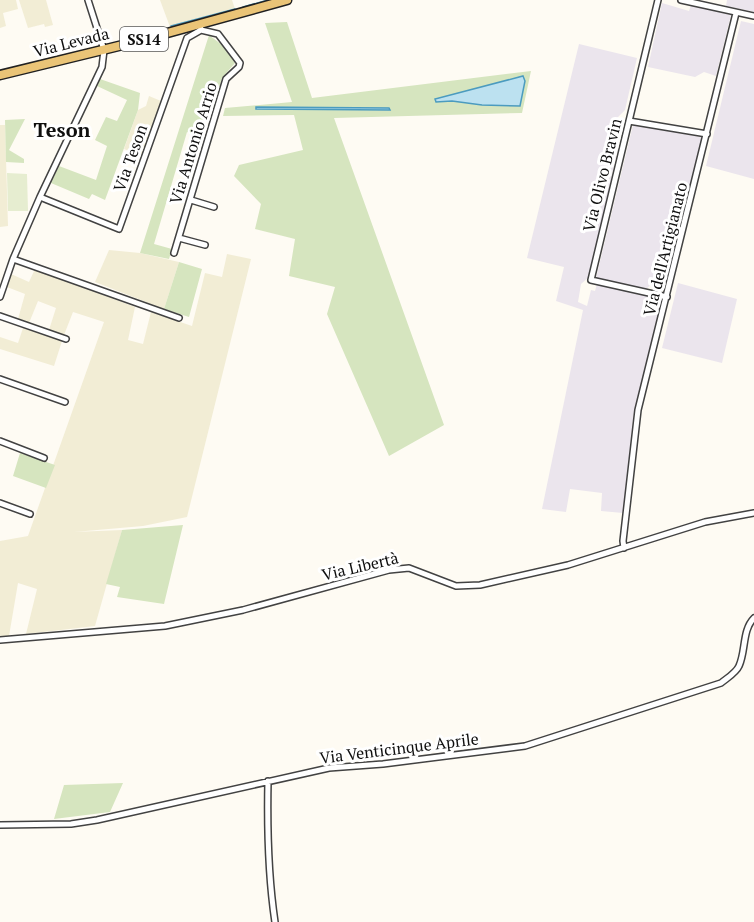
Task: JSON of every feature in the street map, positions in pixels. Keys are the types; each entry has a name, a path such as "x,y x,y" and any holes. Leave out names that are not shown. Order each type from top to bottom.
{"main road":[{"name":"Via Levada","path":"0,75 200,27 287,0"}],"street":[{"path":"0,297 13,259 40,197 99,75 104,50 88,0"},
{"name":"Via Olivo Bravin","path":"658,0 591,280 667,297"},
{"path":"681,0 754,16"},
{"name":"Via dell'Artigianato","path":"624,548 622,541 638,410 736,13"},
{"name":"Via Teson","path":"40,197 119,229 187,38 200,27"},
{"name":"Via Antonio Arrio","path":"174,253 226,80 240,63 218,34 200,27"},
{"path":"629,120 707,134"},
{"path":"191,200 214,207"},
{"path":"179,238 205,245"},
{"path":"13,259 179,318"},
{"path":"0,316 66,339"},
{"path":"0,379 65,402"},
{"path":"0,441 44,458"},
{"path":"0,503 30,514"},
{"name":"Via Libertà","path":"0,640 165,626 243,609 400,569 418,570 456,586 480,585 568,565 705,522 754,513"},
{"name":"Via Venticinque Aprile","path":"0,825 71,824 329,768 383,764 525,746 721,683 739,667 745,638 750,622 754,618"},
{"path":"268,781 267,837 275,922"}],"shaded area":[{"path":"0,0 16,0 18,9 3,13 6,26 0,28"},
{"path":"19,0 46,0 53,25 45,27 44,24 28,28"},
{"path":"160,0 232,0 235,9 170,27"},
{"path":"727,0 754,0 754,12 726,6"},
{"path":"662,3 689,11 691,5 731,15 716,76 704,72 695,77 648,67"},
{"path":"741,21 754,24 754,179 706,166"},
{"path":"579,44 637,58 625,110 616,119 610,145 618,147 590,276 581,284 578,302 587,306 591,290 595,291 597,284 663,298 634,411 623,513 601,511 602,493 570,489 566,512 542,509 583,310 556,301 564,267 527,258"},
{"path":"149,96 161,101 142,156 124,149 138,110 146,106"},
{"path":"0,125 5,125 8,226 0,227"},
{"path":"633,125 702,137 666,285 653,283 646,289 596,278"},
{"path":"109,250 140,253 179,262 164,309 95,282"},
{"path":"227,254 251,259 187,517 143,526 74,532 122,530 95,626 26,634 37,589 18,583 9,636 0,636 0,541 28,536 104,322 73,312 64,335 49,330 56,308 38,301 29,323 18,319 25,294 7,287 11,274 29,282 35,269 135,307 128,340 143,344 151,312 192,326 205,273 222,277"},
{"path":"678,283 737,299 722,363 662,348"},
{"path":"23,328 62,341 54,366 0,349 0,337 18,343"}],"green space":[{"path":"287,22 312,98 531,71 522,113 334,118 444,425 389,456 327,314 335,287 289,276 295,239 255,229 261,204 234,176 239,165 303,150 294,115 223,116 225,108 292,102 265,23"},
{"path":"209,35 222,45 235,63 222,78 213,109 210,109 201,137 187,132 154,244 172,249 169,259 140,253"},
{"path":"100,79 140,93 138,110 105,200 92,194 89,199 51,183 59,166 96,180 107,146 95,140 106,117 117,121 127,100 97,86"},
{"path":"25,119 9,150 24,159 24,163 6,162 5,120"},
{"path":"7,173 27,174 28,211 8,211"},
{"path":"179,262 202,269 189,317 164,309"},
{"path":"20,453 55,465 46,488 13,476"},
{"path":"183,525 164,604 117,597 120,587 106,584 122,530"},
{"path":"123,783 110,812 54,819 64,785"}],"water":[{"path":"523,76 525,81 520,106 436,102 435,99"},
{"path":"256,107 389,108 390,110 256,109"}],"waterway":[{"path":"243,7 268,0"},
{"path":"171,26 235,9"}],"district":[{"name":"Teson","path":"62,129"}]}
